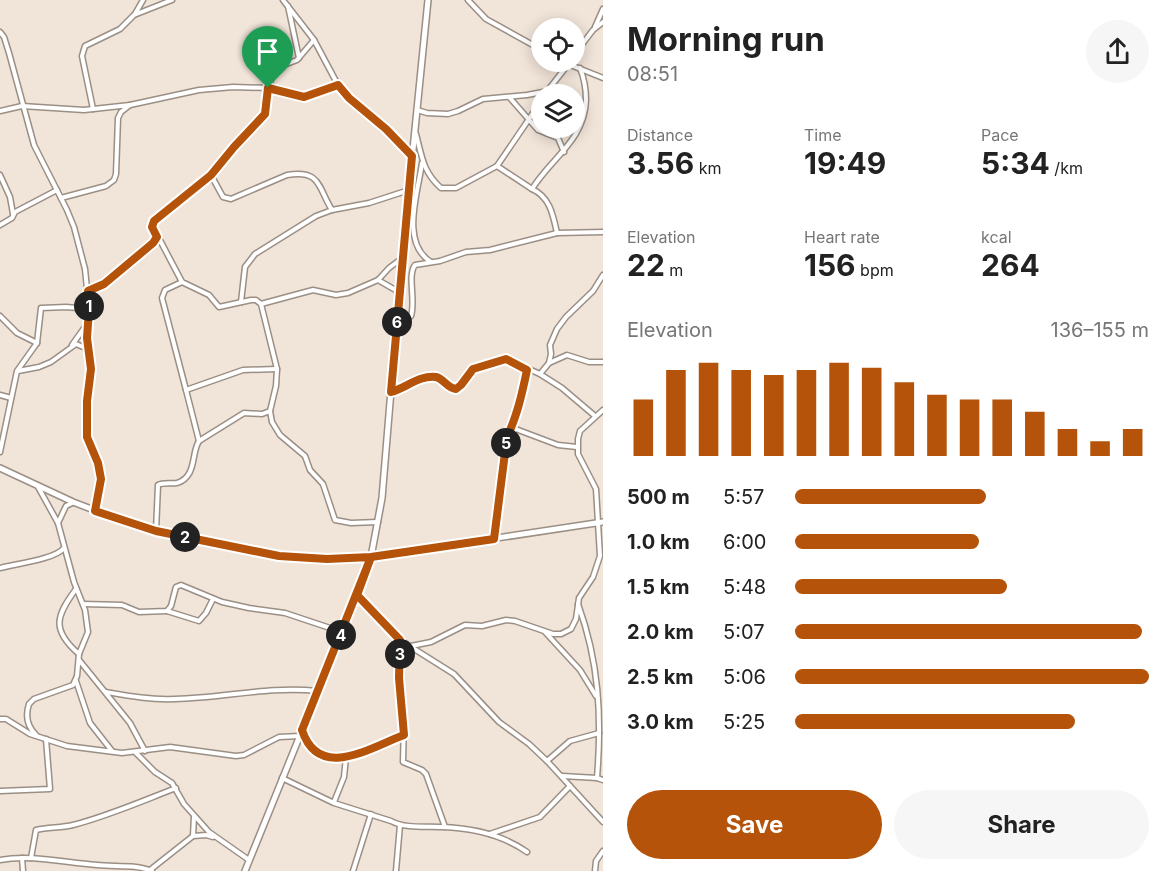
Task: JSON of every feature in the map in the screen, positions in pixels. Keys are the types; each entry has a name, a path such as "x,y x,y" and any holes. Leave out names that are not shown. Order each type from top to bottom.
{"street":[{"path":"93,109 82,56 83,49 124,26 143,0"},
{"path":"134,15 172,0"},
{"path":"283,0 314,40 338,85 412,156"},
{"path":"245,871 357,595 371,557 379,522 428,0"},
{"path":"468,0 486,19 531,44"},
{"path":"288,5 300,58"},
{"path":"585,41 595,28 603,9"},
{"path":"595,28 603,22"},
{"path":"292,29 303,24"},
{"path":"0,32 6,45 37,155 74,227 85,269 89,309 87,324 90,379 87,401 87,437 98,463 101,479 95,511"},
{"path":"314,40 300,58 276,68 268,88 265,114 211,175 154,221 152,227 182,282 209,295 219,307 256,300 261,304 277,369 276,386 270,411 274,427 305,456 310,470 323,484 335,520 351,523 379,522"},
{"path":"585,70 603,78"},
{"path":"553,84 562,72"},
{"path":"532,189 540,176 564,152 579,130 584,115 586,93 581,72"},
{"path":"0,111 22,105 93,109 130,105 199,90 233,87 268,88 304,97 338,85"},
{"path":"417,110 448,114 483,99 531,95"},
{"path":"510,97 528,121 543,133 558,138 564,152"},
{"path":"61,198 102,188 114,180 119,115 130,105"},
{"path":"415,129 422,159 430,178 441,188 456,188 497,166 531,116"},
{"path":"422,159 416,194 413,235 418,251 432,263"},
{"path":"497,166 546,198 553,213 557,233"},
{"path":"211,175 223,197 231,199 286,175 295,174 314,178 319,183 332,210"},
{"path":"0,175 10,197 13,216"},
{"path":"0,225 15,212 57,190"},
{"path":"241,302 244,267 255,254 316,216 409,190"},
{"path":"397,319 406,320 411,316 414,297 413,267 417,264 432,263 466,252 490,250 557,233 603,232"},
{"path":"88,291 104,284 146,250 157,237"},
{"path":"261,304 313,290 342,295 378,280 402,259"},
{"path":"549,363 550,345 557,329 566,316 593,291 603,275"},
{"path":"378,280 399,292"},
{"path":"182,282 165,290 162,298 199,441"},
{"path":"0,452 17,371 37,343 40,308 89,309"},
{"path":"0,316 17,333 37,343"},
{"path":"17,371 51,362 72,345 87,324"},
{"path":"72,345 80,345 88,349"},
{"path":"540,374 549,363 567,355 590,363 603,362"},
{"path":"391,392 402,389 417,379 429,377 440,378 449,387 456,389 473,369 506,359 540,374 562,388 596,416"},
{"path":"186,390 243,370 277,369"},
{"path":"494,539 507,437 513,428 527,370"},
{"path":"0,395 11,398"},
{"path":"411,646 431,642 461,626 482,626 506,620 545,632 561,634 571,629 576,619 578,603 593,577 600,556 601,508 593,481 581,462 577,447 580,431 603,410"},
{"path":"156,531 158,485 178,483 187,474 195,463 195,447 199,441 244,412 262,414 270,411"},
{"path":"513,428 558,445 577,447"},
{"path":"0,468 95,511 156,531 287,557 327,559 371,557 601,522"},
{"path":"36,736 28,724 29,704 34,699 71,687 75,681 79,657 88,632 83,604 58,523 37,485"},
{"path":"58,523 66,506 73,502"},
{"path":"0,568 53,555 62,551 64,547"},
{"path":"600,556 603,561"},
{"path":"167,611 178,585 213,598 249,608 285,613 342,632"},
{"path":"77,588 62,609 59,618 64,636 136,733 145,751"},
{"path":"357,595 400,640 454,674 499,722 529,744 547,761 603,822"},
{"path":"83,604 122,605 139,612 167,611 199,621 206,613 213,598"},
{"path":"578,603 593,650 600,733 597,778"},
{"path":"545,632 580,670 597,700"},
{"path":"400,640 399,678 404,735 403,763 422,770 426,774 445,826"},
{"path":"75,681 90,723 112,751"},
{"path":"106,693 146,699 176,699 278,689 318,691"},
{"path":"0,719 6,719 25,732 67,746 112,751 135,752 170,747 236,756 244,755 279,737 300,736"},
{"path":"302,730 310,745 320,754 329,757 346,757 367,751 404,735"},
{"path":"547,761 570,741 600,733"},
{"path":"0,791 50,789 46,739"},
{"path":"135,752 176,788 180,799 214,837 249,860"},
{"path":"334,802 344,777 346,757"},
{"path":"561,776 603,780"},
{"path":"282,778 334,802 400,825 445,826 489,834 506,838 527,852"},
{"path":"489,834 540,817 570,786"},
{"path":"31,858 36,830 80,823 176,788"},
{"path":"353,871 371,814"},
{"path":"193,836 194,816"},
{"path":"396,871 400,825"},
{"path":"0,860 31,858 151,870 193,836 214,837"},
{"path":"594,871 596,861 603,851"},
{"path":"22,858 23,871"}],"route":[{"path":"268,88 268,105 265,114 211,175 154,221 152,227 157,237 153,243 104,284 88,291 87,338 91,369 86,414 87,437 98,463 101,479 95,511 156,531 279,556 327,559 371,557 357,595 400,640 398,670 404,735 367,751 346,757 329,757 320,754 310,745 302,730 371,557 494,539 507,437 513,428 527,370 506,359 473,369 456,389 449,387 440,378 429,377 417,379 402,389 391,392 412,156 338,85 304,97 268,88"}]}
